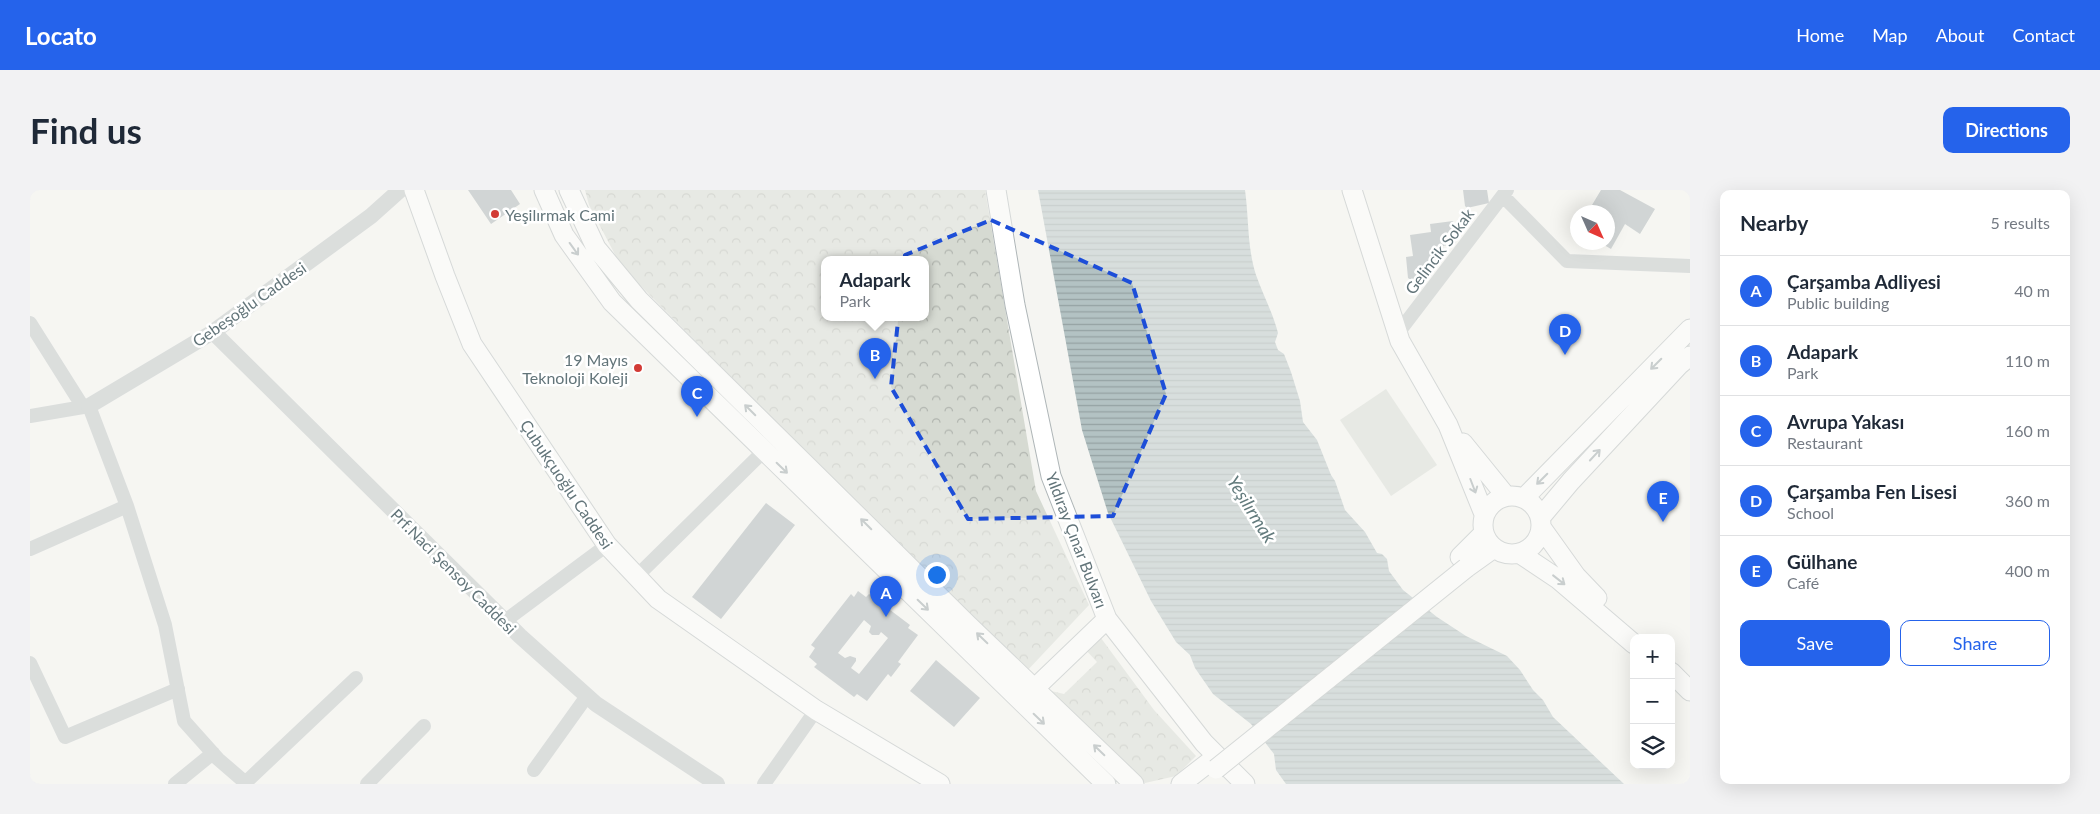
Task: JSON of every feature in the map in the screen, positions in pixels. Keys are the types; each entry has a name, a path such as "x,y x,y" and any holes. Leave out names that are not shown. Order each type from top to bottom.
{"main road":[{"name":"Çubukçuoğlu Caddesi","path":"414,190 444,276 472,344 607,545 658,599 816,710 940,784"},
{"path":"544,190 564,235 612,302 1106,784"},
{"path":"569,190 596,248 639,300 1034,689 1134,784"},
{"name":"Yıldıray Çınar Bulvarı","path":"996,190 1015,304 1051,476 1107,619 1204,743 1245,784"},
{"path":"1355,192 1400,341 1448,425 1487,532 1510,554 1527,550 1534,544 1541,523 1571,481 1679,365 1690,356"},
{"path":"1181,784 1214,764 1463,562 1487,532 1496,500 1515,497 1690,329"},
{"path":"1448,425 1515,497 1531,503 1541,523 1576,576 1633,634"},
{"path":"1519,553 1558,579 1630,641"},
{"path":"1034,689 1107,619"},
{"path":"1675,676 1690,692"},
{"path":"1674,679 1690,692"},
{"path":"1200,784 1214,764"}],"street":[{"name":"Gebeşoğlu Caddesi","path":"86,407 213,332 371,216 400,190"},
{"path":"1505,193 1567,261 1690,266"},
{"name":"Gelincik Sokak","path":"1398,334 1505,193"},
{"path":"30,323 86,407 127,506 165,625 184,721 213,753 246,783 356,678"},
{"name":"Prf.Naci Şensoy Caddesi","path":"213,332 504,621 587,696 596,704 718,784"},
{"path":"30,416 86,407"},
{"path":"636,577 764,451"},
{"path":"30,549 127,506"},
{"path":"504,621 607,545"},
{"path":"30,663 66,737 178,689"},
{"path":"534,770 587,696"},
{"path":"764,784 816,710"},
{"path":"367,784 424,726"},
{"path":"176,784 213,753"}],"highlighted area":[{"path":"991,220 1132,283 1166,394 1113,516 968,519 891,387 905,255"}],"green space":[{"path":"585,190 985,190 1036,491 1089,605 1025,673 621,266 589,205"},
{"path":"1386,389 1437,465 1391,496 1340,420"},
{"path":"1098,634 1154,710 1196,756 1176,776 1145,783 1121,766 1051,691 1064,694 1097,662 1084,648"}],"water":[{"name":"Yeşilırmak","path":"1038,190 1245,190 1253,264 1278,333 1275,342 1278,350 1284,354 1291,372 1300,401 1303,422 1317,440 1345,510 1365,532 1377,553 1382,554 1387,559 1389,571 1403,590 1437,617 1466,636 1507,656 1543,700 1553,717 1624,784 1286,784 1276,770 1274,754 1251,724 1213,694 1195,668 1190,655 1176,642 1151,601 1108,513 1082,430"}],"building":[{"name":"Yeşilırmak Cami","path":"468,190 511,190 520,204 491,224"},
{"path":"1463,190 1487,190 1489,203 1467,208 1465,206"},
{"path":"1601,190 1620,190 1655,209 1640,234 1625,224 1615,242 1615,205 1592,205"},
{"path":"1453,221 1456,243 1443,246 1445,257 1441,261 1431,263 1432,276 1411,280 1408,278 1406,257 1413,256 1410,235 1431,232 1430,224"},
{"path":"766,503 795,525 721,619 692,597"},
{"path":"858,591 866,597 869,594 910,625 908,628 918,635 898,662 901,664 891,677 888,674 867,701 857,694 854,697 814,667 817,664 809,657 815,648 811,645 851,594 854,597","holes":["864,620 871,626 869,632 872,635 879,635 881,632 888,638 859,674 851,668 856,658 850,656 845,658 838,653"]},
{"path":"936,660 980,698 954,727 910,691"}],"place":[{"name":"Yeşilırmak Cami","path":"495,214"},
{"name":"Çarşamba Fen Lisesi","path":"1565,355"},
{"name":"19 Mayıs Teknoloji Koleji","path":"638,368"},
{"name":"Adapark","path":"875,379"},
{"name":"Avrupa Yakası","path":"697,417"},
{"name":"Gülhane","path":"1663,522"},
{"name":"Çarşamba Adliyesi","path":"886,617"}]}
